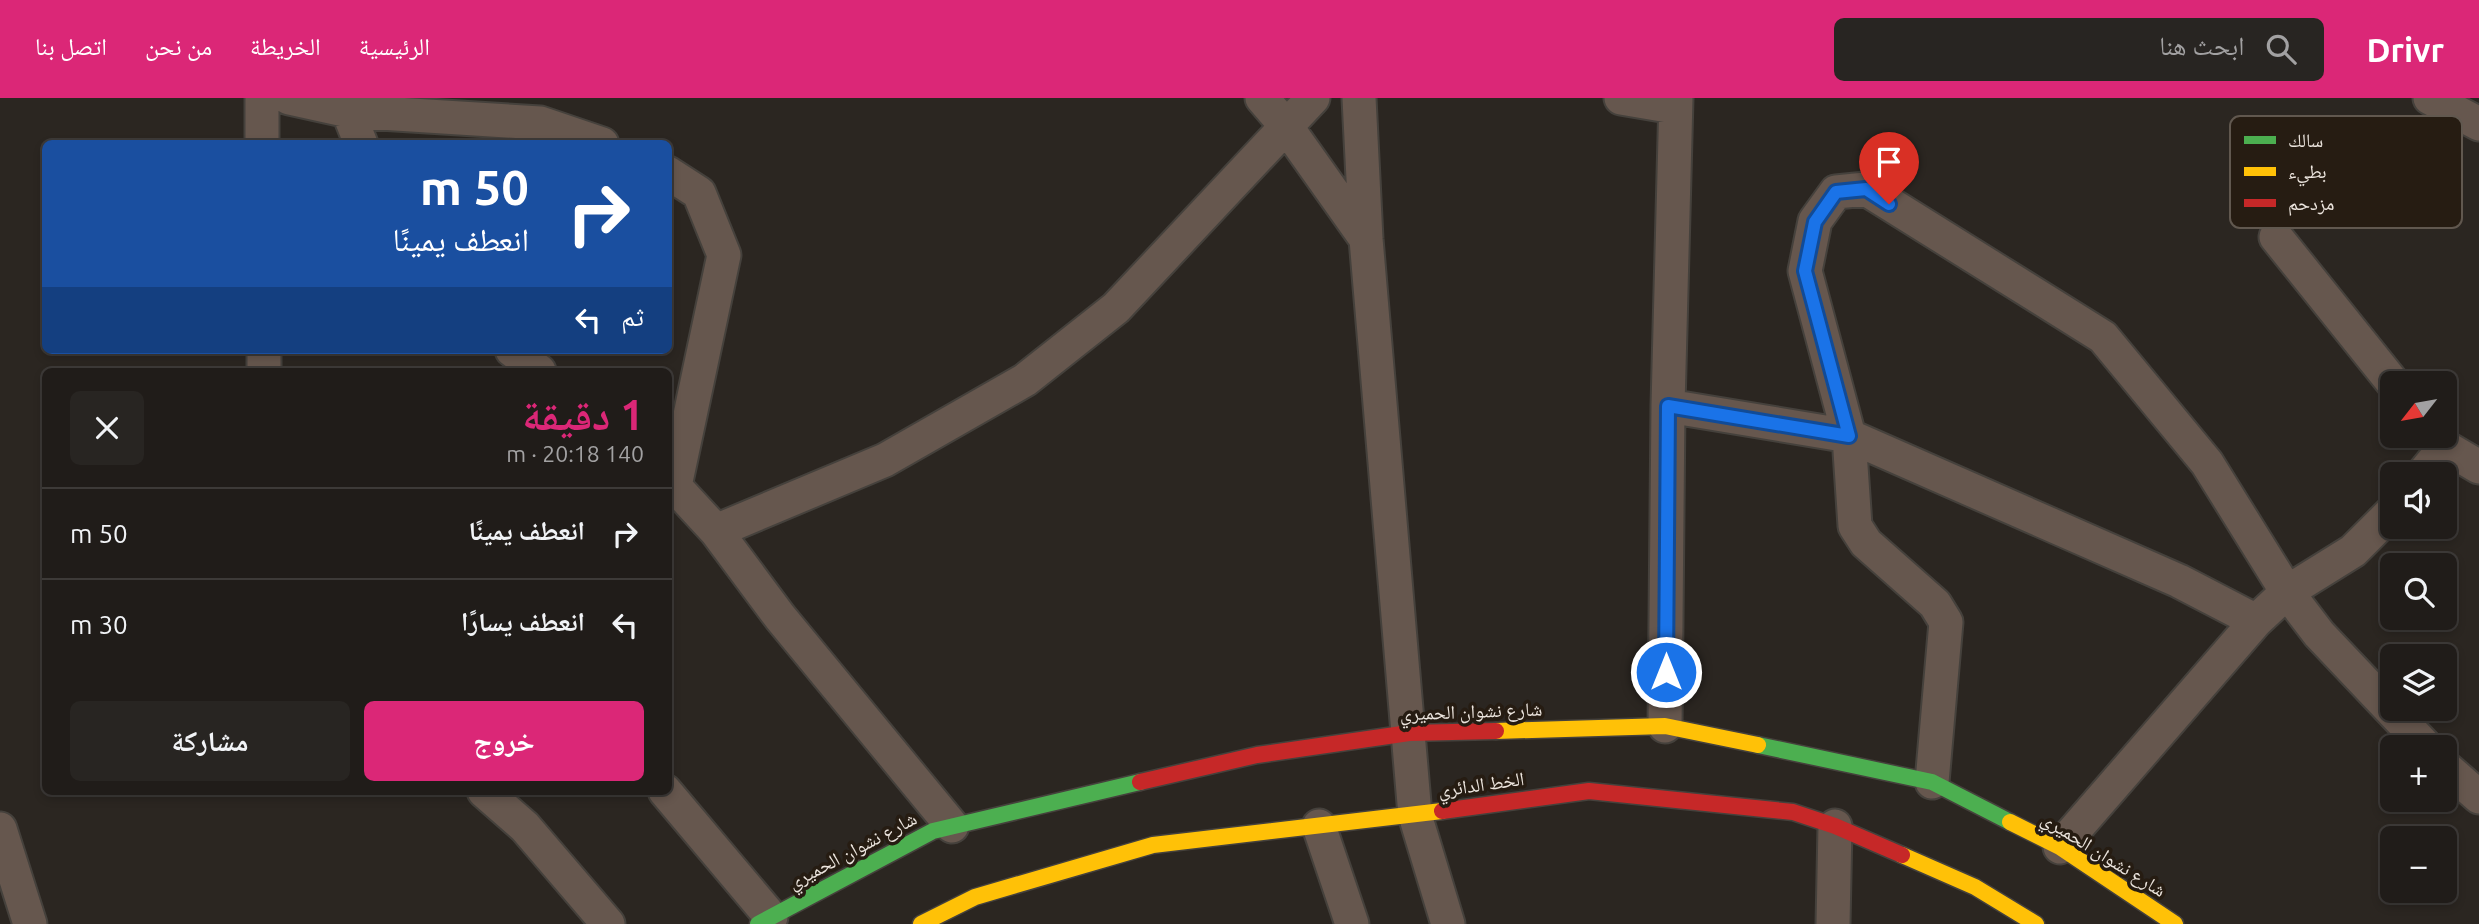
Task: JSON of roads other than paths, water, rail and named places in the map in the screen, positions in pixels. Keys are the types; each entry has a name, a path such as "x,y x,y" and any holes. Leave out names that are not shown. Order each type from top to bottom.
{"main road":[{"name":"شارع نشوان الحميري","path":"764,920 933,831 1257,755 1409,733 1665,726 1932,782 2060,847 2175,924"},
{"name":"الخط الدائري","path":"933,921 975,897 1153,845 1415,815 1589,791 1793,812 1835,826 1975,887 2036,924"}],"street":[{"path":"261,98 262,140"},
{"path":"289,98 348,111 540,123 590,140"},
{"path":"1262,98 1286,126 1367,239"},
{"path":"716,531 885,460 1025,380 1116,308 1313,98"},
{"path":"1359,98 1367,239 1415,815 1448,924"},
{"path":"1621,98 1675,103 1668,406 1665,726"},
{"path":"2430,98 2479,124"},
{"path":"348,111 359,140"},
{"path":"672,176 699,193 724,255 672,483 716,531 780,617 952,825"},
{"path":"1932,782 1945,621 1935,604 1866,542 1855,526 1849,436 1805,271 1815,222 1836,192 1866,189 2103,337 2207,463 2287,592 2319,634 2415,735"},
{"path":"2276,237 2383,371"},
{"path":"517,354 535,368"},
{"path":"1668,406 1849,436 2179,581 2256,621"},
{"path":"2449,448 2479,467"},
{"path":"2060,847 2256,621 2287,592 2353,551 2380,524"},
{"path":"2457,778 2479,797"},
{"path":"488,795 524,827 608,924"},
{"path":"668,795 764,920"},
{"path":"1319,826 1352,924"},
{"path":"1833,924 1835,826"},
{"path":"0,829 30,924"}]}
